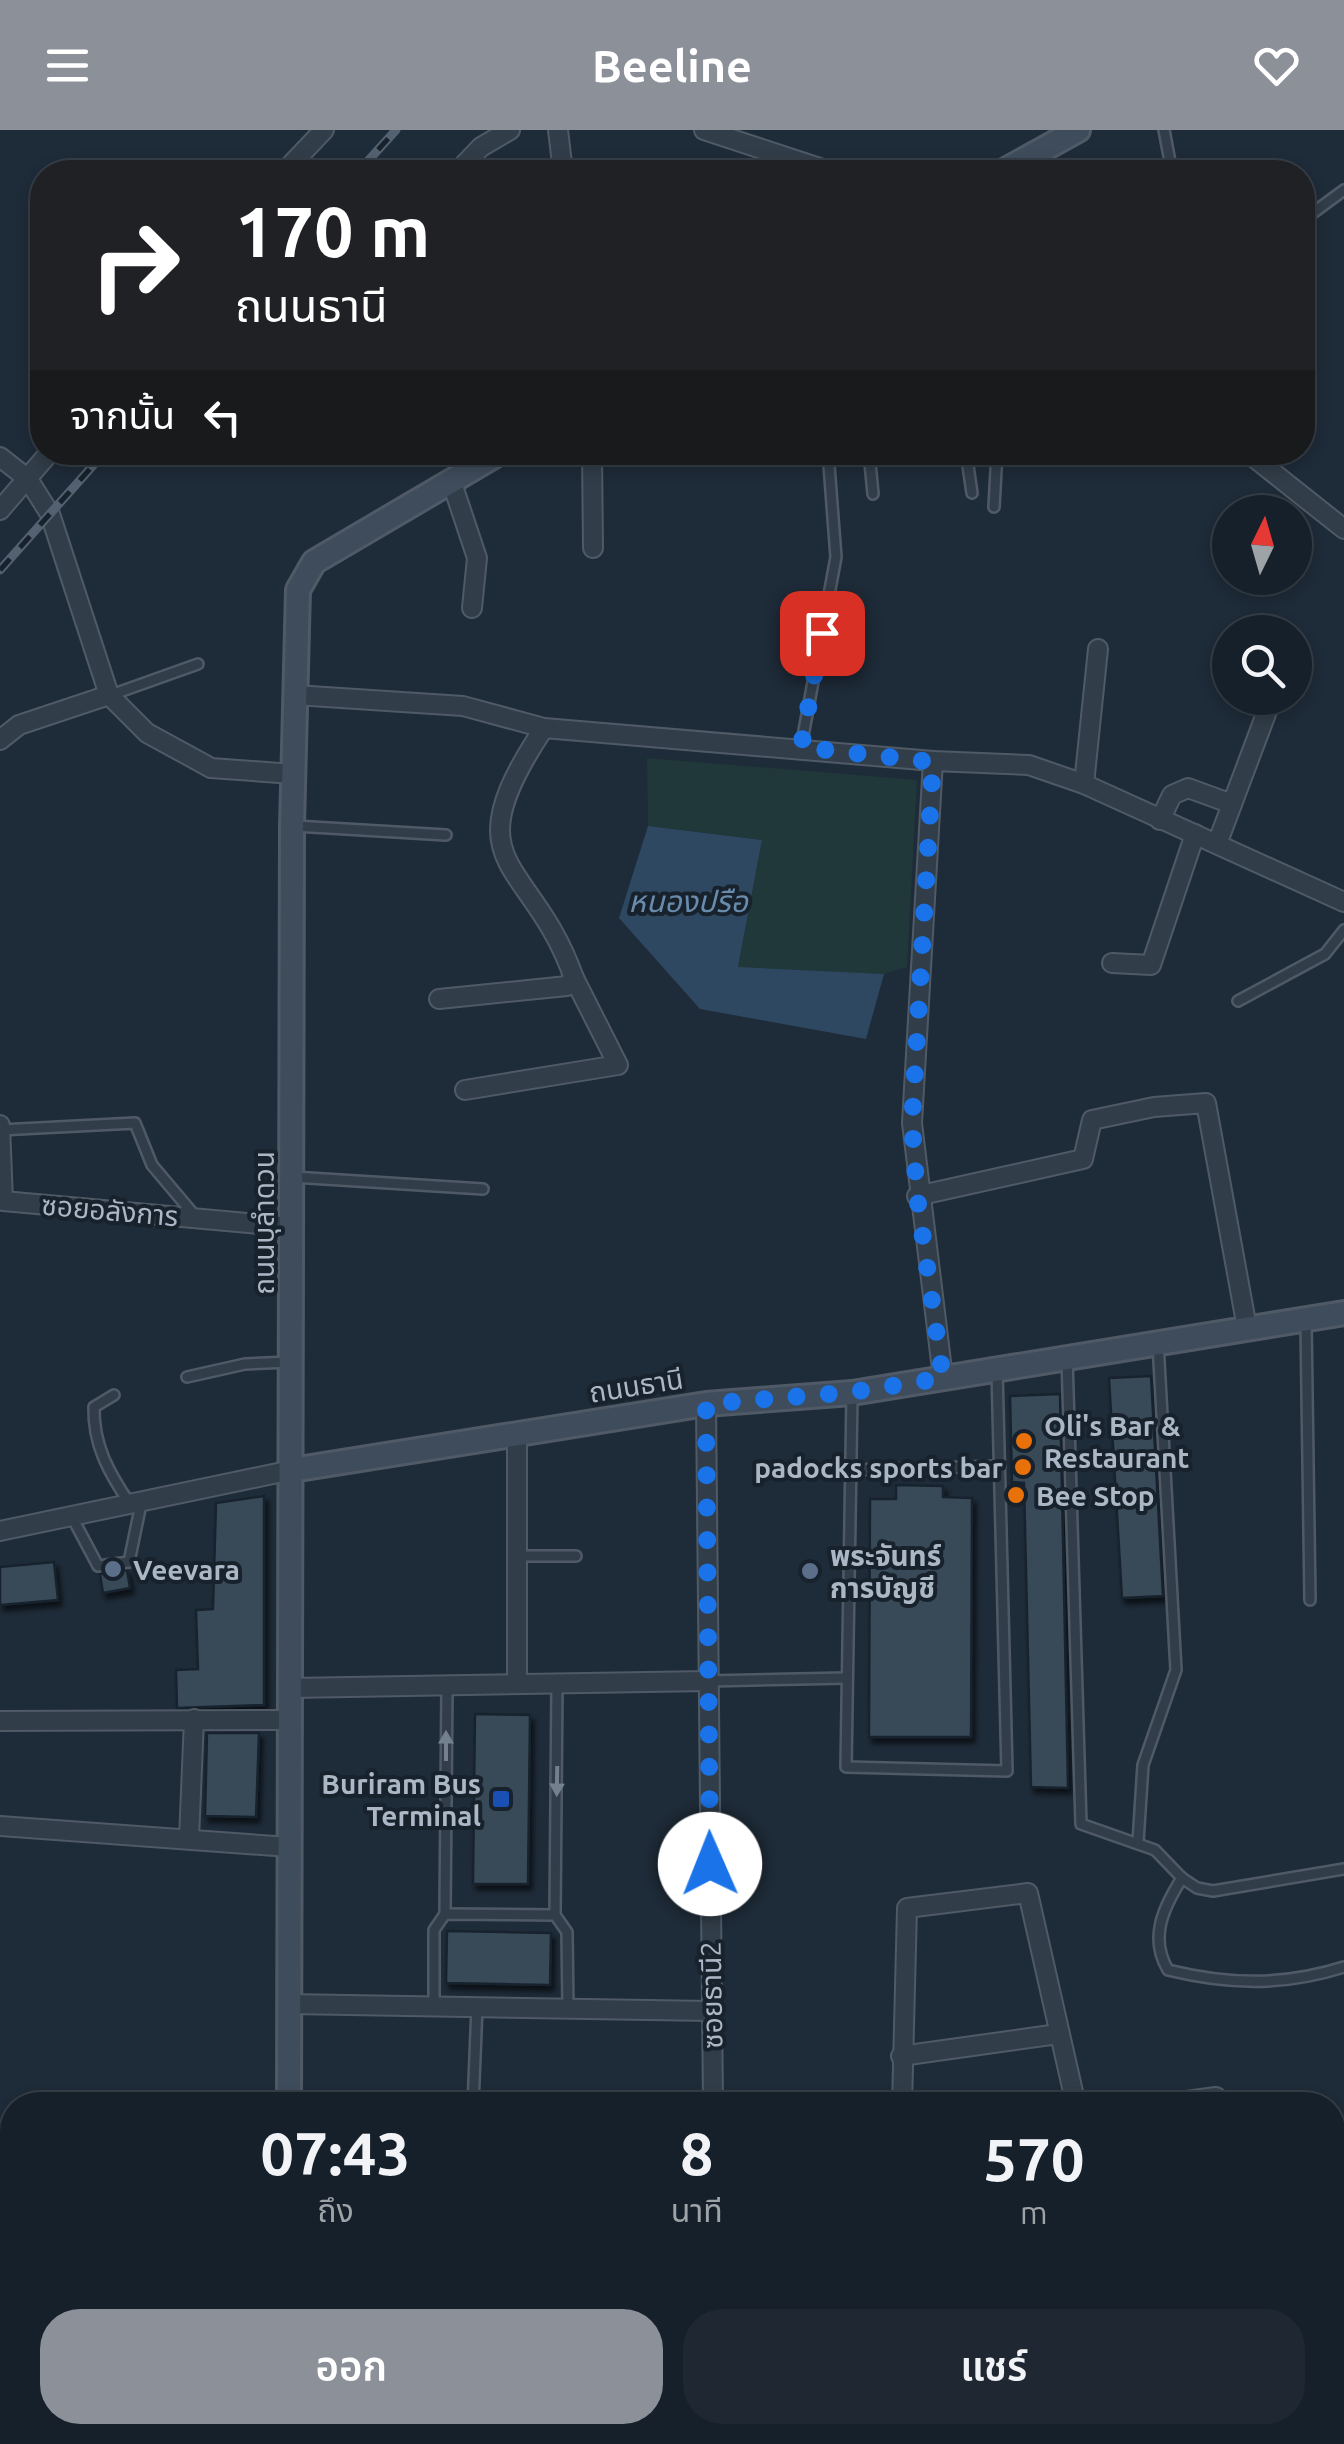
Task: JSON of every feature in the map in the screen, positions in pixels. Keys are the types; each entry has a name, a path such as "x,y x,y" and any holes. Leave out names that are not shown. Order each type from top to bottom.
{"street":[{"path":"295,160 324,130"},
{"path":"469,160 481,147 510,130"},
{"path":"558,130 562,160"},
{"path":"704,130 795,160"},
{"path":"1024,160 1078,130"},
{"path":"0,456 28,479 50,514 109,696 148,732 212,768 293,774"},
{"path":"0,510 39,465"},
{"name":"ถนนบุลำดวน","path":"288,2092 292,826 298,590 314,562 478,465"},
{"path":"592,465 593,548"},
{"path":"1263,465 1344,529"},
{"path":"451,480 477,558 472,608"},
{"path":"1084,784 1098,649"},
{"path":"295,695 463,706 544,728 801,747 933,762 1029,765 1084,784 1344,902"},
{"path":"0,740 19,725 109,696"},
{"path":"1217,844 1266,715"},
{"path":"465,1090 618,1065 574,978 564,948 509,870 500,841 499,817 516,770 544,728"},
{"path":"933,762 912,1123 917,1196 943,1378"},
{"path":"1160,820 1172,795 1188,788 1232,804"},
{"path":"1112,962 1151,965 1194,834"},
{"path":"438,999 566,986 574,978"},
{"path":"917,1196 1083,1159 1092,1120 1206,1102 1247,1328"},
{"name":"ซอยอลังการ","path":"0,1128 3,1201 293,1227"},
{"name":"ถนนธานี","path":"0,1531 73,1519 292,1470 706,1404 852,1392 1344,1313"},
{"name":"ซอยธานี2","path":"706,1404 712,2092"},
{"path":"517,1434 517,1684"},
{"path":"290,1688 708,1681"},
{"path":"189,1840 194,1720"},
{"path":"0,1721 290,1720"},
{"path":"0,1826 289,1847"},
{"path":"902,2092 908,1908 1028,1893 1073,2092"},
{"path":"289,2004 711,2011"},
{"path":"901,2056 1058,2034"}],"lane":[{"path":"1164,130 1170,160"},
{"path":"1315,212 1344,190"},
{"path":"801,747 836,557 829,465"},
{"path":"870,465 873,494"},
{"path":"968,465 972,493"},
{"path":"994,507 996,465"},
{"path":"109,696 198,664"},
{"path":"292,826 446,835"},
{"path":"1238,1001 1325,954 1344,930"},
{"path":"0,1128 135,1122 152,1164 196,1218"},
{"path":"293,1176 483,1189"},
{"path":"1306,1318 1310,1600"},
{"path":"1138,1842 1143,1765 1176,1670 1158,1340"},
{"path":"1067,1355 1082,1824 1154,1850 1182,1878 1197,1888 1213,1891 1344,1869"},
{"path":"187,1377 246,1364 292,1362"},
{"path":"852,1392 846,1767 1008,1771 997,1368"},
{"path":"73,1519 98,1566 129,1562 136,1505 109,1472 93,1426 94,1406 114,1396"},
{"path":"852,1470 1000,1466"},
{"path":"517,1556 576,1556"},
{"path":"708,1681 846,1678"},
{"path":"557,1684 555,1915 567,1932 568,2009"},
{"path":"434,2006 434,1930 445,1914 447,1686"},
{"path":"1182,1878 1167,1905 1156,1943 1168,1970 1210,1980 1283,1983 1344,1967"},
{"path":"445,1914 555,1915"},
{"path":"474,2092 477,2007"}],"green space":[{"path":"647,758 917,780 907,967 884,974 738,968 762,840 648,826"}],"water":[{"name":"หนองปรือ","path":"648,826 762,840 738,967 884,974 866,1039 700,1009 619,918"}],"building":[{"path":"1151,1376 1163,1596 1122,1598 1109,1378"},
{"path":"1060,1394 1068,1788 1031,1787 1024,1483 1012,1482 1010,1396"},
{"path":"896,1485 943,1486 943,1497 972,1498 971,1737 869,1737 870,1499 896,1499"},
{"path":"264,1496 264,1705 177,1708 176,1670 198,1669 196,1610 213,1609 216,1503"},
{"path":"54,1562 58,1600 0,1605 0,1567"},
{"path":"127,1570 130,1588 103,1593 100,1574"},
{"name":"Buriram Bus Terminal","path":"475,1714 530,1715 528,1884 473,1884"},
{"path":"207,1733 259,1733 256,1817 205,1816"},
{"path":"447,1931 551,1933 550,1985 446,1983"}],"railway":[{"path":"369,160 396,130"},
{"path":"0,570 93,465"}],"place":[{"name":"Oli's Bar & Restaurant","path":"1024,1441"},
{"name":"padocks sports bar","path":"1023,1467"},
{"name":"Bee Stop","path":"1016,1495"},
{"name":"Veevara","path":"113,1569"},
{"name":"พระจันทร์ การบัญชี","path":"810,1571"},
{"name":"Buriram Bus Terminal","path":"501,1799"}],"route":[{"path":"710,1864 706,1404 852,1392 943,1378 917,1196 912,1123 933,762 801,747 822,633"}]}
